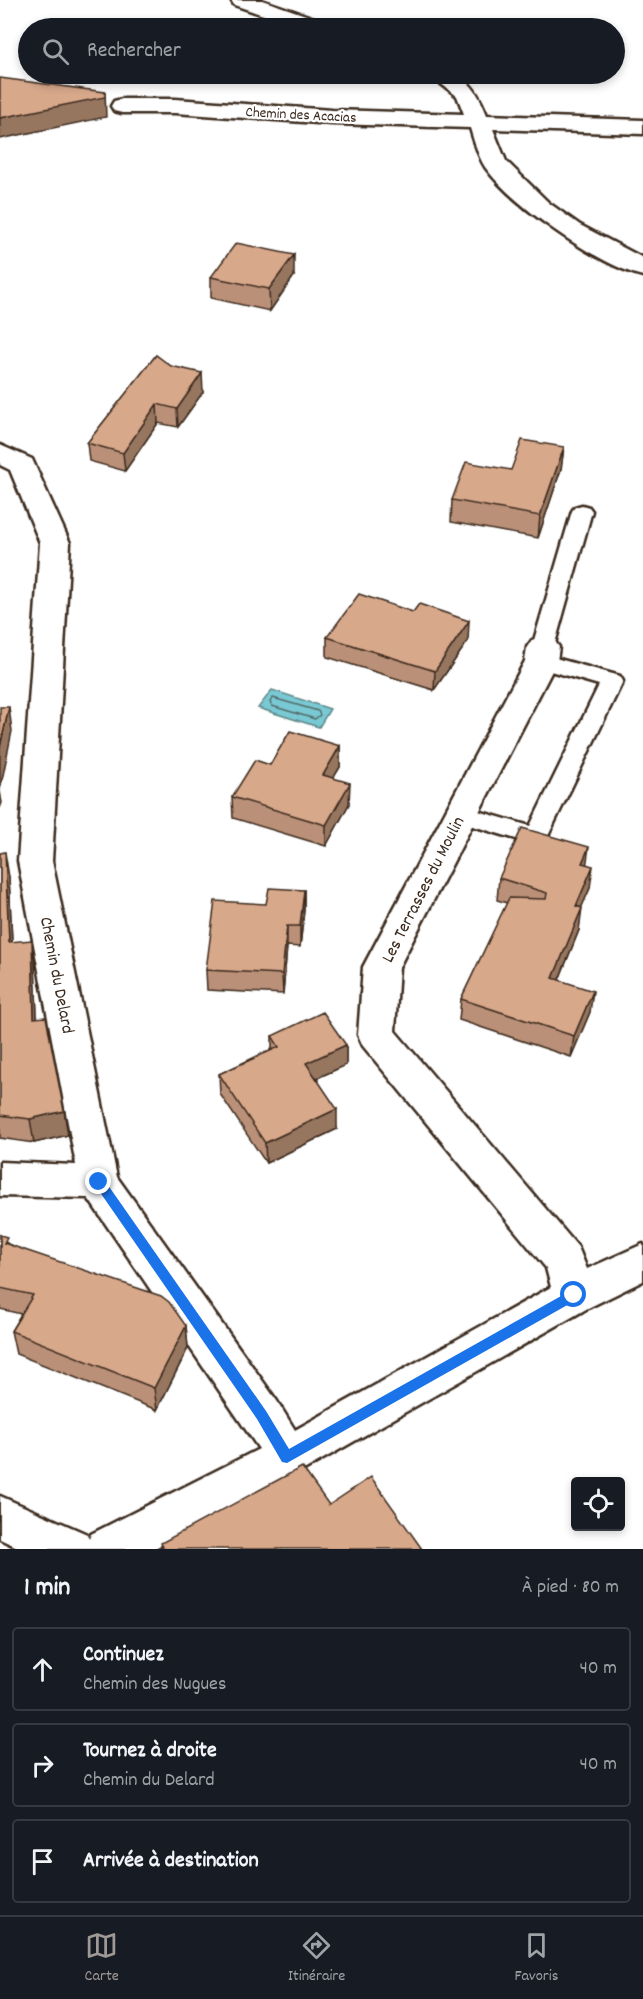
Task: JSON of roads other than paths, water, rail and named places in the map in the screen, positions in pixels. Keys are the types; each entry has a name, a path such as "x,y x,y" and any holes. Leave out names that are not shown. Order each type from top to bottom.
{"street":[{"path":"242,0 293,18"},
{"path":"455,84 467,92 480,120 495,164 540,208 571,230 643,268"},
{"name":"Chemin des Acacias","path":"122,106 174,106 332,117 643,127"},
{"name":"Chemin du Delard","path":"0,454 22,465 55,543 35,861 99,1182 262,1415 287,1457"},
{"name":"Les Terrasses du Moulin","path":"542,654 381,967 376,1035 564,1260 574,1295"},
{"path":"0,1179 99,1182"},
{"path":"107,1549 287,1457 574,1295 643,1262"},
{"path":"0,1517 71,1549"}],"lane":[{"path":"461,814 536,836 612,681 542,654 582,512"}],"water":[{"path":"272,690 330,709 319,727 258,708"}]}
